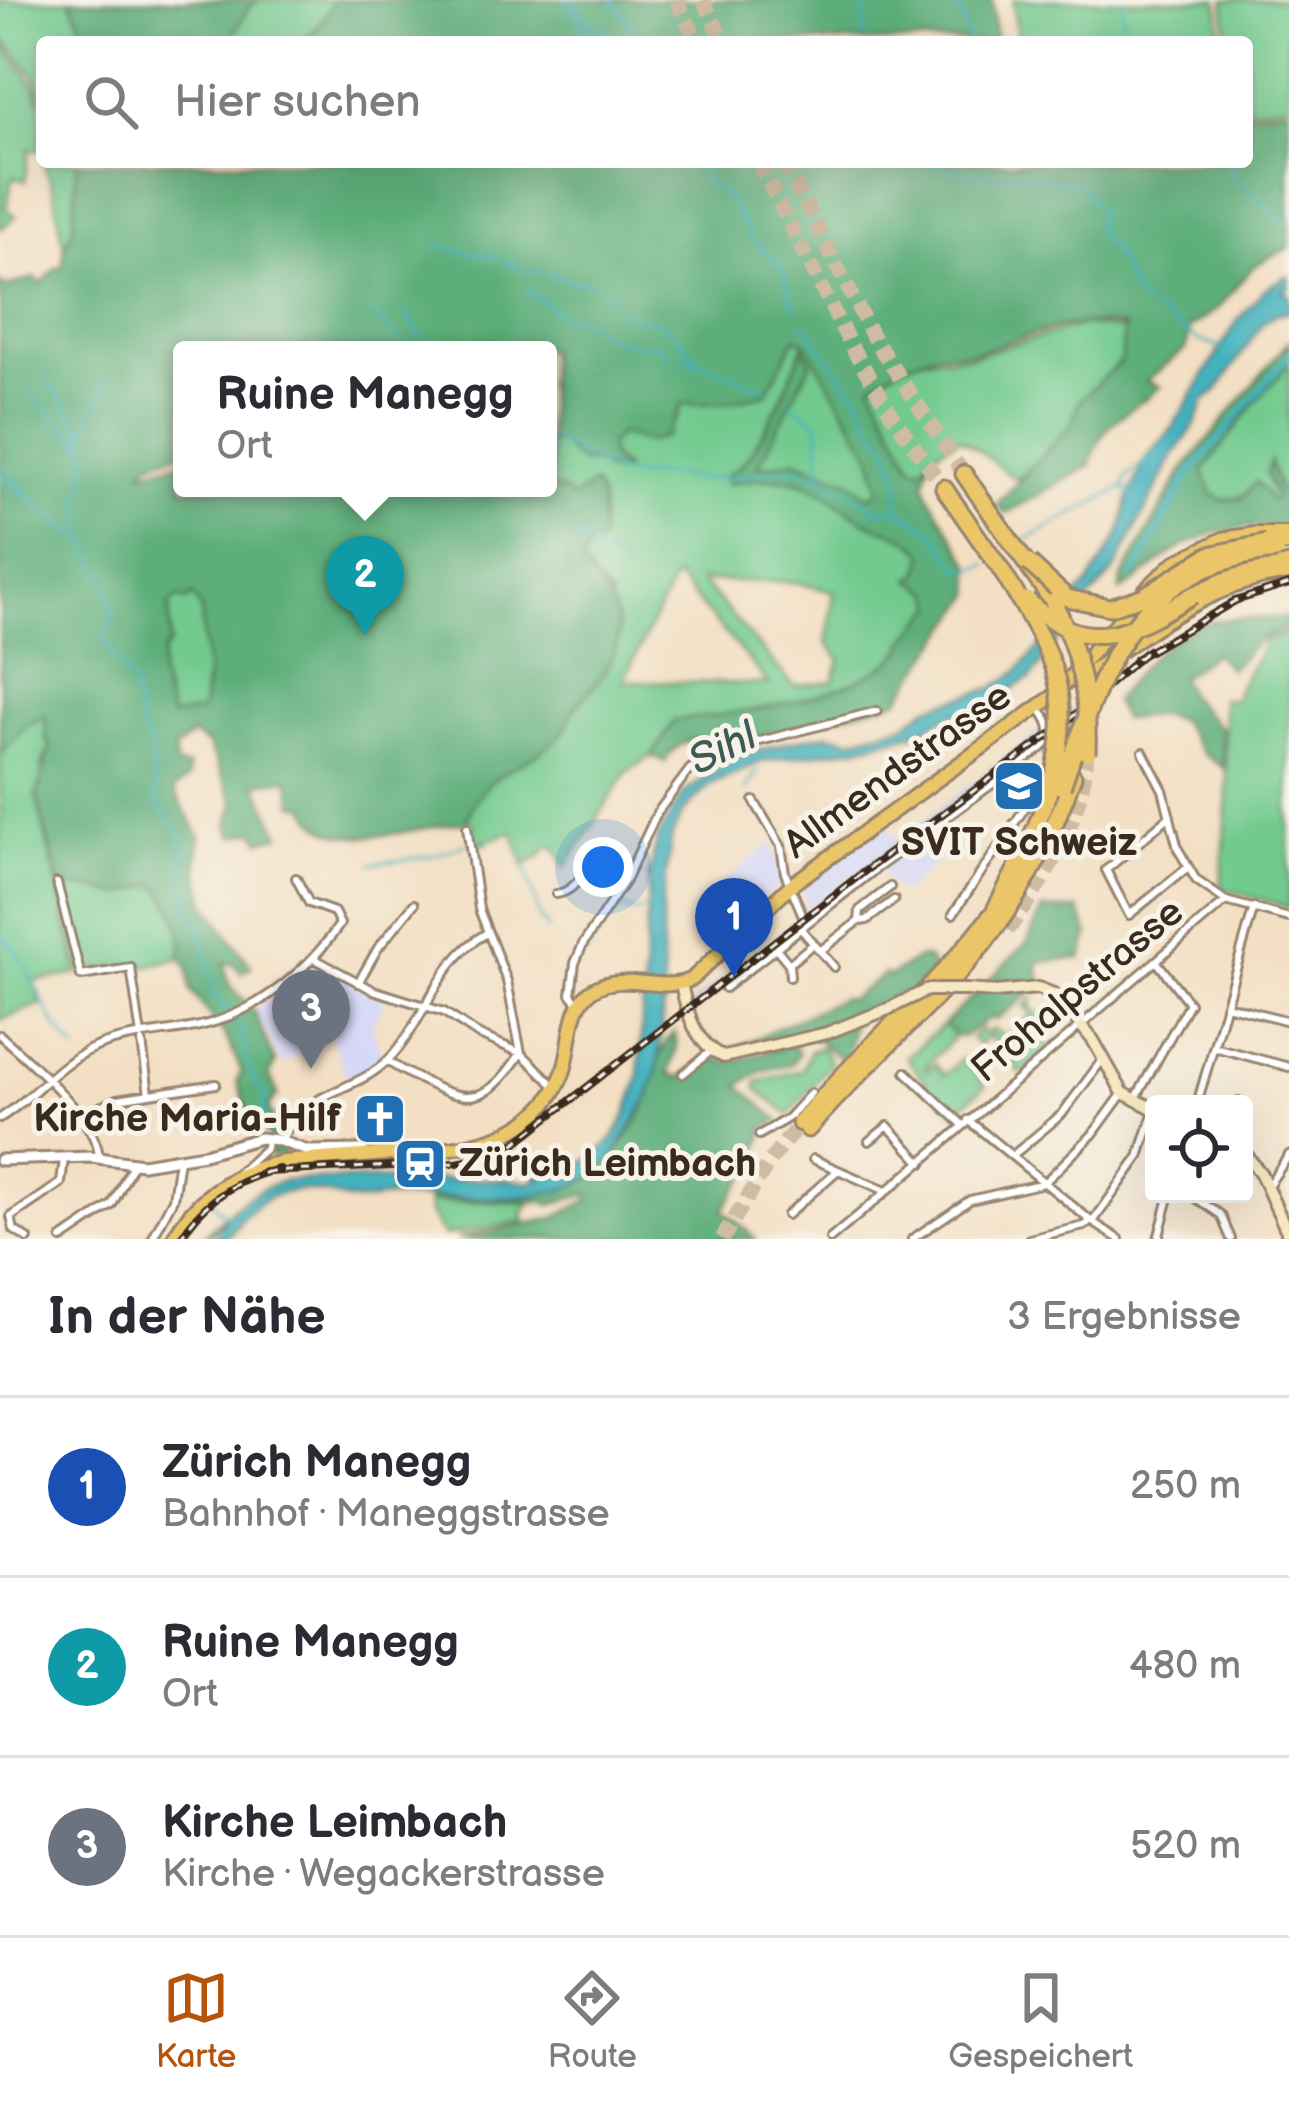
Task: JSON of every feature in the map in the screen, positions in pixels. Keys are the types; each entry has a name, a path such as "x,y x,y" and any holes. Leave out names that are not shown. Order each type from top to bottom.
{"highway":[{"path":"964,474 1029,563 1062,619 1078,660 1088,718 1087,753"},
{"path":"944,488 1047,645 1061,692 1059,754 1047,823 1020,874 955,962 854,1062 804,1126 969,973 1008,930"},
{"path":"1029,563 1067,598 1089,606 1113,607 1142,597 1209,555 1283,554"},
{"path":"1001,570 1051,620 1073,630 1102,634 1137,628 1216,583 1283,554"},
{"path":"902,1034 1001,920 1101,692 1138,629 1164,603 1200,579 1283,554"}],"main road":[{"name":"Allmendstrasse","path":"674,984 697,975 791,885 1054,694 1217,592 1259,578 1283,554 1232,537 1186,555 1155,579 1054,694"},
{"path":"1107,637 1107,647 1118,653"},
{"path":"173,1239 202,1199 235,1177 282,1162 485,1144 540,1112 556,1088 579,1004 597,987 674,984 699,1038 715,1054 788,1045 865,1020 932,989 1044,989 1056,995 1082,1027 1128,1097 1145,1106"},
{"path":"1253,1165 1268,1186 1289,1236"}],"street":[{"path":"725,988 1040,749 1050,737 1049,724 1038,706"},
{"path":"579,1004 571,994 576,958 625,881 657,813 698,762 721,751 877,710"},
{"path":"1143,752 1163,790 1186,868 1203,888 1226,901 1289,918"},
{"path":"952,914 1036,792 1017,764"},
{"path":"754,802 781,846 803,926 834,967"},
{"path":"1170,816 1106,870 1129,915 1186,868"},
{"path":"388,1061 451,1095 466,1098 494,1087 520,1053 507,981 479,908 467,827"},
{"path":"556,894 578,883 595,862 625,881"},
{"path":"0,1118 89,1050 220,1021 276,990 313,958 340,920 334,912 309,903 296,878"},
{"path":"57,883 80,976 131,968 149,1094"},
{"path":"860,921 860,910 890,887"},
{"path":"820,952 894,900"},
{"name":"Frohalpstrasse","path":"830,1239 1226,901"},
{"path":"358,983 378,948 414,904"},
{"path":"1200,1095 1254,907"},
{"path":"235,1177 310,1103 388,1061 451,967 487,933"},
{"path":"789,964 813,944"},
{"path":"776,948 789,964 790,977"},
{"path":"313,958 358,983 423,1004 520,1053 556,1088"},
{"path":"912,1239 970,1200 1044,1183 1128,1097 1189,1003 1156,962"},
{"path":"1226,1005 1289,1021"},
{"path":"0,1035 80,1117 98,1146 99,1157"},
{"path":"1214,1047 1289,1067"},
{"path":"682,1074 715,1054"},
{"path":"1012,1156 1062,1114 1103,1059"},
{"path":"905,1072 1119,1239"},
{"path":"80,1117 117,1099 216,1084"},
{"path":"759,1135 788,1118 811,1093"},
{"path":"869,1141 888,1126 922,1162"},
{"path":"1029,1239 1091,1221 1138,1157 1145,1136"},
{"path":"0,1160 99,1157 134,1162 274,1140 308,1151 375,1150 385,1155"},
{"path":"1268,1186 1289,1155"},
{"path":"152,1239 173,1198 178,1158"},
{"path":"28,1239 14,1230 11,1217 61,1183 64,1159"},
{"path":"813,1159 886,1191"},
{"path":"62,1239 112,1205 134,1162"},
{"path":"788,1214 837,1171"},
{"path":"1159,1239 1168,1203"},
{"path":"1203,1203 1221,1215 1230,1237 1219,1239"}],"shaded area":[{"path":"1071,707 1070,722 691,1010 689,1005 799,917"},
{"path":"886,823 898,840 807,910 802,886"},
{"path":"938,826 955,847 900,894 880,869"},
{"path":"773,842 781,883 727,929 714,913 706,918 699,909 706,903 703,899"},
{"path":"317,965 386,999 371,1026 384,1059 348,1080 329,1031 285,1064 255,1010 309,966"}],"green space":[{"path":"0,0 70,0 87,36 36,36 36,81 0,35"},
{"path":"70,0 258,0 232,36 87,36"},
{"path":"258,0 335,0 308,36 232,36"},
{"path":"335,0 992,0 995,36 308,36"},
{"path":"1013,0 1218,0 1221,36 1017,36"},
{"path":"1224,0 1286,0 1289,104 1253,108 1253,36 1227,36"},
{"path":"0,39 36,92 36,150 29,149 25,181 13,177 6,209 16,216 0,229"},
{"path":"1289,108 1289,249 1258,264 1219,307 1190,328 1186,349 1146,381 1160,387 1108,427 1090,466 1005,514 997,504 1073,423 1079,401 1121,361 1124,327 1068,326 972,352 931,355 872,384 912,465 922,469 931,455 925,481 928,494 971,565 973,594 898,700 721,747 714,739 692,740 674,750 665,762 652,756 675,720 765,708 860,679 905,648 904,642 936,606 932,593 911,579 919,574 925,554 910,541 860,518 803,483 771,478 728,484 725,476 761,438 803,346 811,362 758,467 796,460 852,482 869,497 880,491 872,455 805,342 795,338 766,394 722,403 682,404 666,436 649,442 620,434 609,445 611,457 625,473 580,463 557,442 557,341 173,341 173,455 148,463 142,471 173,464 173,497 557,497 557,489 571,499 593,484 601,498 601,543 589,546 581,564 605,594 617,622 615,651 561,735 493,780 473,804 465,823 378,836 334,832 318,823 306,806 294,804 289,779 256,783 281,836 261,840 255,831 233,836 228,825 235,804 208,745 192,735 174,750 176,766 188,767 188,779 173,790 200,836 198,867 206,903 251,967 241,973 234,964 224,963 229,984 253,1010 275,1063 269,1075 278,1094 268,1107 286,1155 270,1157 270,1140 259,1124 251,1122 237,1080 242,1072 226,1037 190,989 188,967 181,958 180,929 162,891 155,884 119,895 89,887 61,888 36,795 51,746 46,740 45,715 27,725 0,755 0,282 4,287 36,278 41,284 57,267 62,268 73,229 77,168 1253,168 1253,112","holes":["193,596 201,610 207,680 200,712 171,717 160,676 162,654 170,643 169,605 178,597 185,601"]},
{"path":"45,168 77,168 73,229 64,249"},
{"path":"1083,325 1124,330 1121,361 1079,401 1073,423 1018,479 958,438 931,455 922,469 912,465 872,384 893,369 923,358 971,356"},
{"path":"795,338 805,342 872,455 880,491 869,497 852,482 757,468 811,363 802,348 771,418 728,483 771,479 803,483 861,519 906,538 925,554 919,574 912,578 932,593 936,606 904,642 905,648 860,679 765,708 675,720 652,756 627,772 565,868 557,850 549,845 524,865 513,832 471,845 473,824 467,818 479,792 558,738 576,706 594,687 611,597 581,564 589,546 575,509 557,490 557,442 580,462 623,467 611,457 609,444 620,434 649,442 678,417 681,404 722,403 766,394","holes":["676,577 769,684 623,681","701,581 794,582 834,592 827,643 840,659 834,681 794,686"]},
{"path":"1289,341 1289,360 1278,378 1203,471 1213,494 1221,500 1242,498 1256,482 1271,500 1276,497 1266,475 1270,462 1278,488 1289,496 1289,526 1245,528 1202,538 1175,551 1121,591 1122,578 1183,470"},
{"path":"1289,360 1289,496 1278,488 1270,463 1269,485 1276,497 1221,500 1202,471"},
{"path":"193,596 201,609 207,680 203,704 200,712 171,717 160,676 162,654 170,643 169,605 178,597"},
{"path":"1289,618 1289,627 1260,639 1230,669 1214,653 1180,678 1190,697 1221,729 1224,768 1203,754 1179,720 1161,715 1122,719 1114,700 1145,664 1182,634 1220,620"},
{"path":"1289,632 1289,908 1221,888 1228,796 1222,699 1235,700 1263,641"},
{"path":"45,714 51,746 36,795 78,974 34,981 41,1004 0,1020 0,755 27,725"},
{"path":"156,884 177,918 181,958 135,969 134,965 81,971 61,888 89,887 119,895"},
{"path":"1042,910 1079,910 1089,935 1082,958 1037,962 1042,984 996,1020 992,1017 962,1037 955,1036 944,1024 1028,942"},
{"path":"918,958 927,959 935,971 917,990 852,1022 849,1051 841,1059 813,1036 771,1047 733,1049 842,998 850,999"},
{"path":"1033,999 1031,1007 1042,1017 1032,1027 1052,1047 1021,1074 989,1036 978,1045 971,1038 981,1029 986,1034 993,1029 1006,1037 1032,1015 1025,1006"},
{"path":"944,1024 955,1036 925,1067 928,1070 935,1064 944,1075 962,1059 985,1086 961,1107 961,1117 931,1090 906,1057"},
{"path":"674,1032 676,1050 669,1074 680,1078 709,1056 726,1062 794,1045 799,1053 792,1064 762,1071 739,1085 779,1121 764,1129 753,1164 723,1210 756,1239 457,1239 554,1218 589,1200 588,1194 550,1205 544,1201 432,1202 427,1198 528,1195 583,1178 607,1161 628,1135"},
{"path":"822,1047 831,1063 789,1115 757,1089 757,1082 802,1070 810,1051"},
{"path":"428,1200 531,1203 523,1213 525,1221 444,1236 429,1212"}],"water":[{"name":"Sihl","path":"1289,275 1289,287 1283,292 1289,295 1289,311 1262,324 1217,391 1205,400 1115,570 1080,609 1032,677 970,714 954,713 915,733 859,747 763,761 709,786 685,810 672,834 662,903 658,1068 648,1099 612,1159 589,1179 560,1191 514,1198 358,1201 292,1191 255,1206 226,1239 215,1239 227,1215 202,1239 238,1204 285,1180 510,1179 530,1183 541,1178 534,1176 576,1165 605,1147 625,1118 639,1077 649,874 658,837 684,793 736,756 805,738 828,734 851,739 904,725 928,707 993,688 1016,673 1088,585 1121,532 1128,500 1146,458 1171,430 1238,320 1264,290"}],"waterway":[{"path":"566,0 585,29 601,33"},
{"path":"575,0 593,25 618,36"},
{"path":"612,0 632,25 631,36"},
{"path":"864,36 865,0"},
{"path":"956,0 968,36"},
{"path":"1121,0 1126,36"},
{"path":"700,168 702,179 728,197 751,238 781,266 795,309"},
{"path":"947,168 1014,175"},
{"path":"1230,168 1236,181 1289,223"},
{"path":"1020,175 1074,183"},
{"path":"1080,184 1100,214 1099,237 1113,249 1133,293 1146,306"},
{"path":"435,245 498,258"},
{"path":"503,261 520,268"},
{"path":"524,271 539,272"},
{"path":"546,272 571,281 593,282"},
{"path":"598,286 614,302"},
{"path":"526,289 557,313 582,320"},
{"path":"616,308 670,329"},
{"path":"368,310 401,341"},
{"path":"1153,310 1198,340 1223,348"},
{"path":"405,311 421,337"},
{"path":"586,321 591,324"},
{"path":"803,324 861,400 889,448 900,479 898,506"},
{"path":"595,327 626,343 660,344 664,354 672,356"},
{"path":"673,332 701,363 764,388"},
{"path":"1133,576 1189,475 1289,355"},
{"path":"679,358 700,363"},
{"path":"84,433 109,375"},
{"path":"48,381 86,445 82,523 108,588 113,616 103,641 132,682 152,756 157,804 182,836 185,896 203,937 215,996 237,1023 255,1084 266,1097 263,1111 273,1134"},
{"path":"29,392 83,445"},
{"path":"791,404 818,422 821,471 826,481"},
{"path":"557,443 622,473 710,478"},
{"path":"1124,486 1127,477 1149,458"},
{"path":"0,467 15,478 33,504 82,540"},
{"path":"714,478 787,468 807,471 876,510 898,509 919,522 934,533 960,568 972,570 988,564"},
{"path":"0,477 23,493"},
{"path":"1021,543 1124,487 1132,497"},
{"path":"574,535 629,568"},
{"path":"745,791 758,770"},
{"path":"372,864 432,855 465,843"},
{"path":"473,847 488,843"},
{"path":"525,867 540,918 548,929"},
{"path":"584,954 614,912 648,907"},
{"path":"0,935 23,962 54,1023 77,1051"},
{"path":"213,1201 229,1214"}],"tunnel":[{"path":"676,0 695,36"},
{"path":"703,0 721,36"},
{"path":"761,168 851,346 944,488"},
{"path":"787,168 874,339 964,474"},
{"path":"1008,930 1036,890 1070,825 1087,753"},
{"path":"722,1239 770,1161 800,1123"}],"railway":[{"path":"1136,659 1235,601 1289,584"},
{"path":"265,1172 457,1163 514,1144 865,871 1063,725 1148,650"},
{"path":"180,1239 199,1213 222,1194 279,1169"}],"place":[{"name":"Ruine Manegg","path":"365,635"},
{"name":"SVIT Schweiz","path":"1019,786"},
{"name":"Zürich Manegg","path":"734,977"},
{"name":"Kirche Leimbach","path":"311,1069"},
{"name":"Kirche Maria-Hilf","path":"380,1119"},
{"name":"Zürich Leimbach","path":"420,1164"}]}
